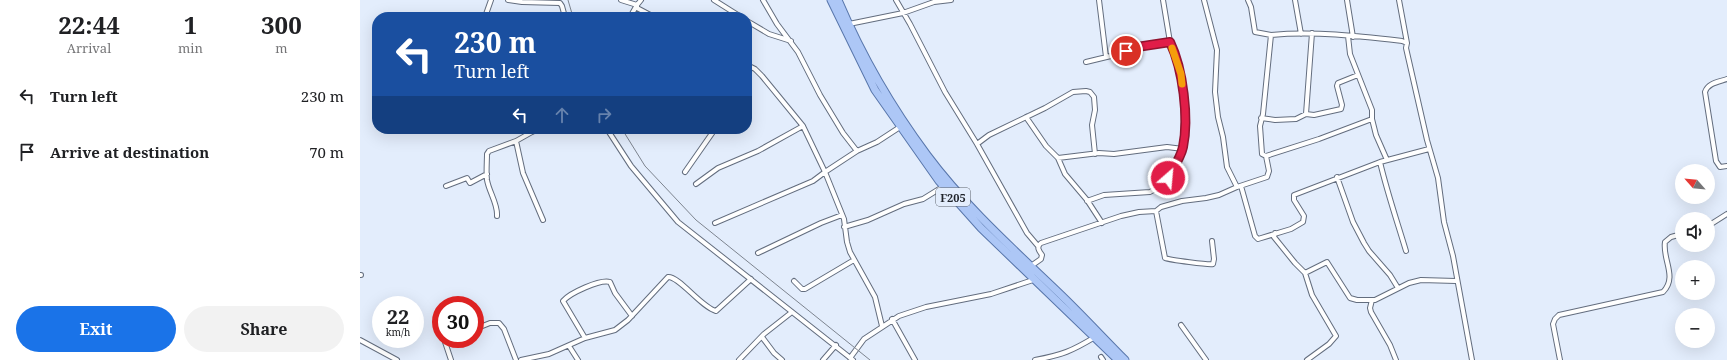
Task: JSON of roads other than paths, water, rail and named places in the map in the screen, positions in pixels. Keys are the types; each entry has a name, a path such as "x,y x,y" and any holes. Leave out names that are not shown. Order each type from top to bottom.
{"main road":[{"name":"F205","path":"831,0 875,90 925,162 944,186 981,228 1033,280 1118,360"},
{"name":"F205","path":"838,0 848,24 882,86 927,156 995,232 1089,322 1126,360"},
{"path":"875,90 882,86"}],"street":[{"path":"486,12 491,0"},
{"path":"508,0 559,1 564,12"},
{"path":"622,0 637,5 637,8 645,12"},
{"path":"633,12 641,0"},
{"path":"714,0 733,12"},
{"path":"763,0 791,41 842,133 857,151"},
{"path":"896,0 945,92 977,144 1027,233 1038,246 1038,250 1042,255 1041,259 1031,266"},
{"path":"848,24 903,13 934,1 951,0"},
{"path":"1099,0 1106,57"},
{"path":"1087,201 1104,196 1150,192 1159,187 1168,178 1183,149 1184,116 1181,74 1170,42 1163,0"},
{"path":"1204,0 1217,50 1215,92 1218,117 1224,137 1227,166 1239,186 1255,236 1258,239 1291,229 1303,222 1304,216 1294,200 1294,195 1380,162 1429,149"},
{"path":"1248,0 1251,7 1255,32 1271,35 1339,34 1351,37 1407,43"},
{"path":"1296,0 1301,34"},
{"path":"1347,0 1351,37 1350,54 1372,110 1372,119 1376,135 1387,160"},
{"path":"1399,0 1407,43 1406,48 1429,149 1438,178 1444,222 1453,256 1456,281 1472,360"},
{"path":"752,24 770,34 791,41"},
{"path":"1306,114 1312,34"},
{"path":"1038,246 1041,243 1102,223 1139,212 1156,211 1161,207 1206,198 1267,177 1269,171 1266,156 1262,154 1260,141 1261,118 1263,114 1271,35"},
{"path":"1086,62 1137,47 1170,42"},
{"path":"752,68 762,76 803,126 825,172 842,215 850,252 875,297 882,326"},
{"path":"1261,118 1276,120 1296,119 1306,114 1314,115 1343,108 1337,86 1338,83 1358,75"},
{"path":"1727,79 1711,84 1705,92 1716,161 1720,166 1727,166"},
{"path":"977,144 989,135 1073,92 1090,92 1094,97 1095,110 1092,125 1095,154"},
{"path":"1026,117 1046,146 1058,158 1065,174 1087,201 1102,223"},
{"path":"1266,156 1319,139 1372,119"},
{"path":"696,184 718,168 758,151 803,126"},
{"path":"715,223 813,181 857,151 877,142 900,127"},
{"path":"497,216 497,210 492,198 487,174 487,155 489,151 516,141 526,134"},
{"path":"610,134 631,166 678,222 836,345 851,359 864,339 892,320 926,307 991,294 1033,280"},
{"path":"685,172 711,134"},
{"path":"516,141 523,173 543,220"},
{"path":"1058,158 1095,154 1114,154 1167,147 1183,149"},
{"path":"1380,162 1391,204 1406,251"},
{"path":"446,186 467,178 470,182 487,174"},
{"path":"1337,178 1353,222 1364,243 1390,275 1398,288"},
{"path":"844,227 868,220 904,204 923,199 944,186"},
{"path":"1156,211 1166,258 1170,260 1196,262 1208,265 1213,264 1214,259 1212,241"},
{"path":"1715,222 1727,214"},
{"path":"758,253 820,223 842,215"},
{"path":"1275,233 1274,237 1305,273 1312,295 1336,336 1329,344 1307,360"},
{"path":"1560,360 1553,324 1555,319 1559,315 1663,292 1668,286 1670,280 1665,242 1671,236 1675,235"},
{"path":"794,281 802,289 806,289 854,260"},
{"path":"1305,273 1327,262 1350,298 1357,300 1372,300 1398,288 1421,280 1456,281"},
{"path":"521,360 549,354 586,338 615,330 623,325 632,316 668,277 676,278 686,289 711,310 716,311 751,279"},
{"path":"586,338 563,301 568,296 604,280 610,282 615,293 632,316"},
{"path":"1372,300 1370,308 1371,312 1390,345 1396,360"},
{"path":"739,360 762,336 792,312"},
{"path":"892,320 915,360"},
{"path":"484,325 499,323 504,329 516,360"},
{"path":"1181,325 1206,360"},
{"path":"762,336 774,353 782,360"},
{"path":"1036,360 1073,351 1095,337"},
{"path":"360,340 397,360"},
{"path":"823,360 836,345"},
{"path":"570,346 578,360"},
{"path":"447,348 451,360"}],"railway":[{"path":"568,0 572,12"},
{"path":"625,134 645,166 696,220 870,360"}]}
